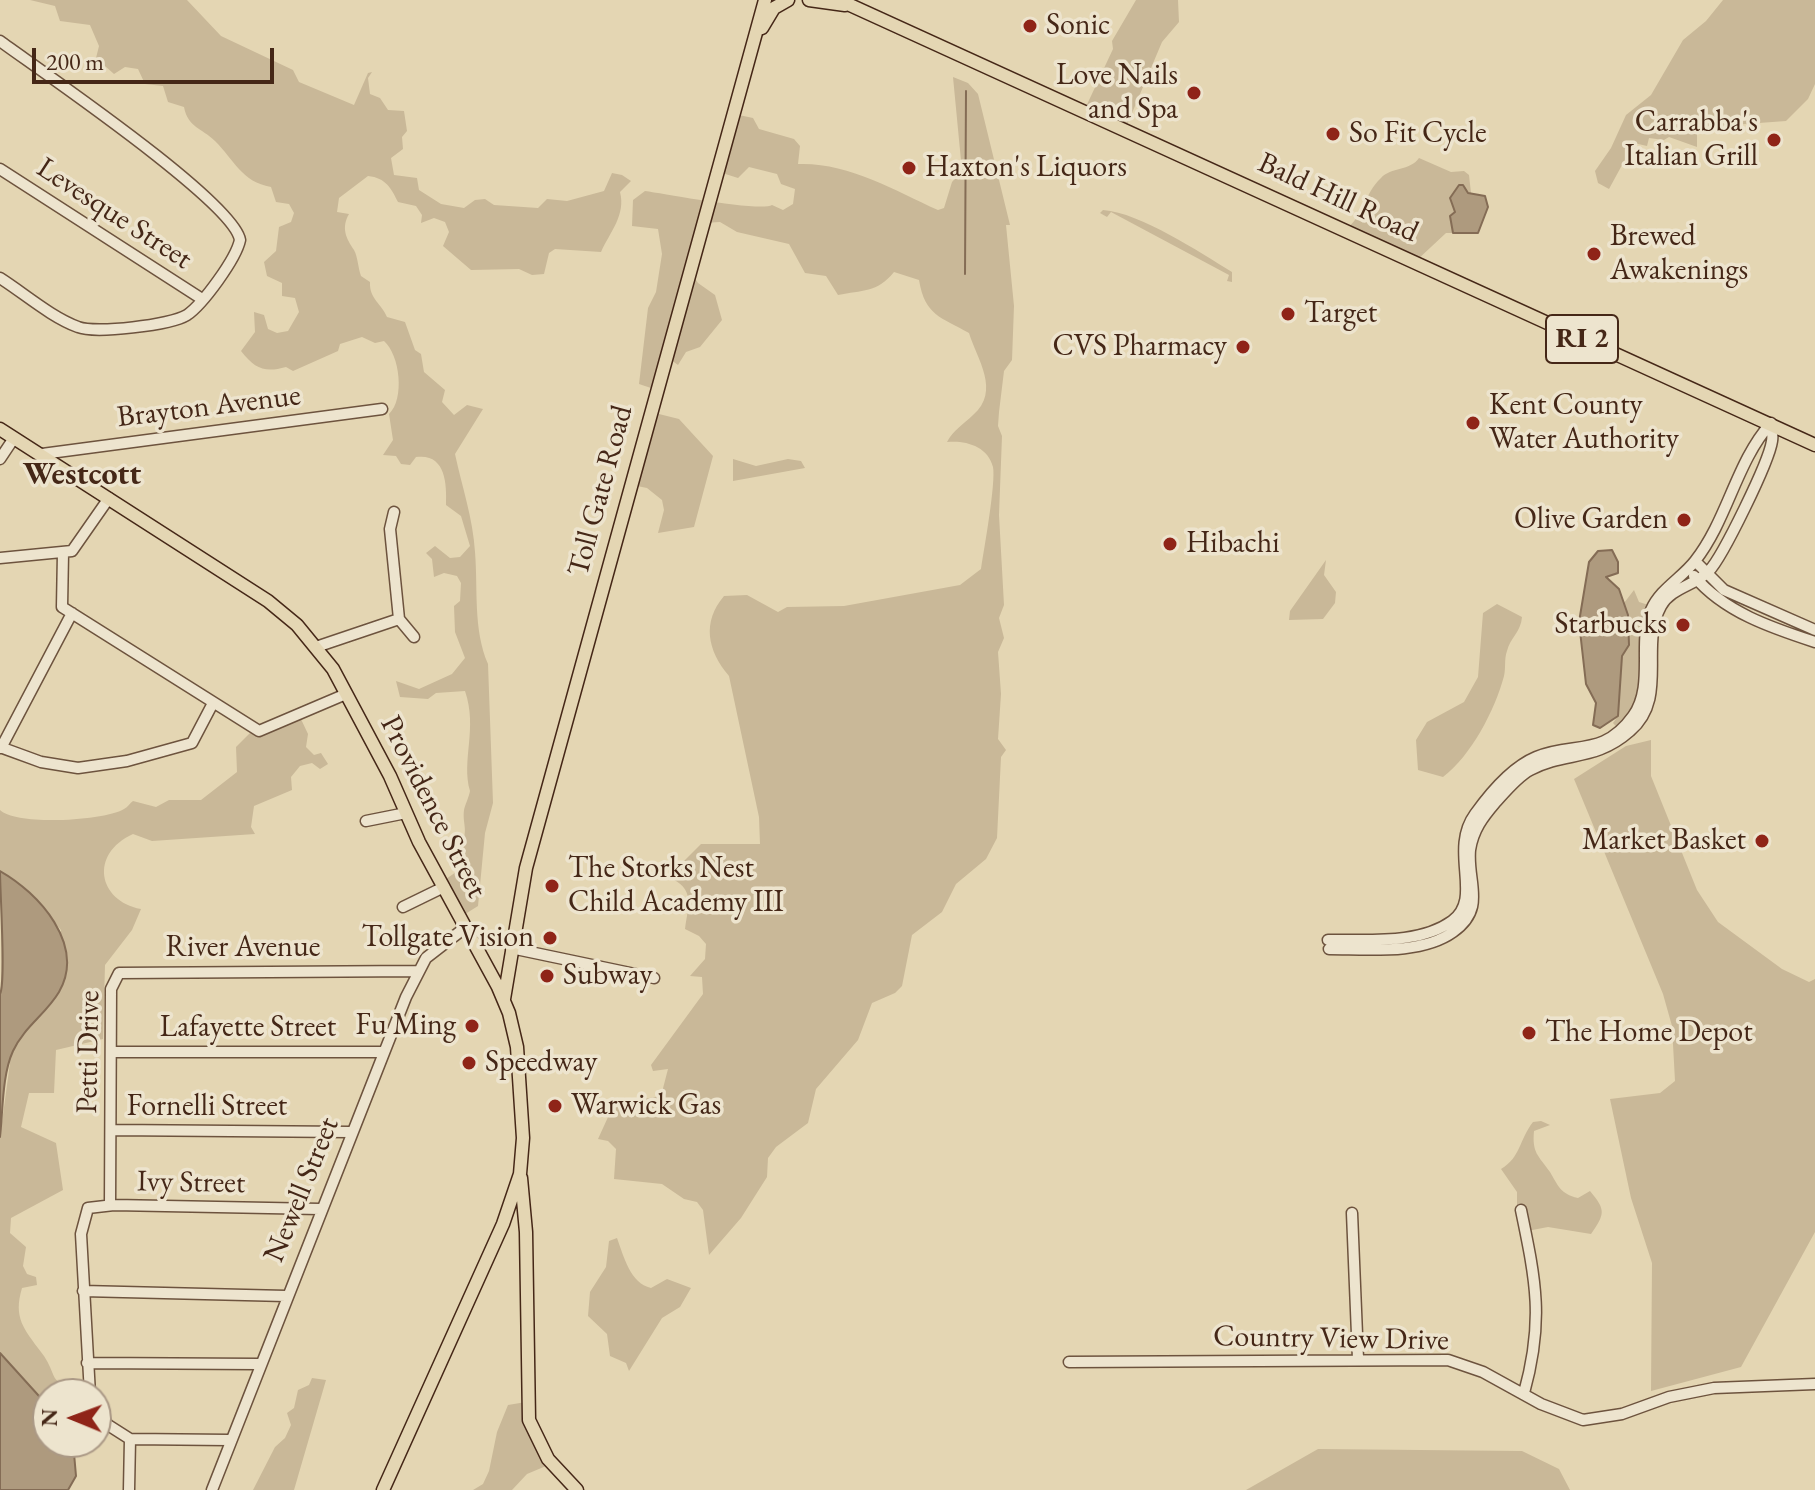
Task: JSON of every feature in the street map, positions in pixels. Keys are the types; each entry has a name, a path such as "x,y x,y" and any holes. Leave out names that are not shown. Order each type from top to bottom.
{"main road":[{"path":"751,49 756,0"},
{"name":"Toll Gate Road","path":"504,999 526,868 765,0"},
{"path":"751,49 774,8 788,0"},
{"name":"Bald Hill Road","path":"809,0 845,3 1815,445"},
{"name":"Providence Street","path":"0,429 285,614 316,647 346,694 504,999 517,1047 523,1138 520,1174 488,1258 383,1490"},
{"path":"520,1174 526,1232 529,1420 548,1459 577,1490"}],"street":[{"path":"0,41 174,170 239,233 238,247 202,299 187,314 176,319 87,330 69,323 0,278"},
{"name":"Levesque Street","path":"0,169 202,299"},
{"name":"Brayton Avenue","path":"42,454 382,409"},
{"path":"1771,423 1770,451 1719,558 1701,577 1665,600 1657,616 1653,686 1641,720 1601,751 1547,763 1524,773 1483,817 1470,852 1475,901 1463,924 1451,934 1423,944 1329,945 1422,935 1455,919 1466,899 1462,855 1473,816 1521,766 1543,754 1597,745 1634,716 1643,691 1650,611 1659,596 1692,565 1754,444 1771,423"},
{"path":"0,459 14,438"},
{"path":"0,558 72,551 109,498"},
{"path":"394,512 390,529 399,619 414,637"},
{"path":"63,553 62,607 259,731 346,694"},
{"path":"1692,565 1718,600 1815,642"},
{"path":"1701,577 1743,601 1815,630"},
{"path":"72,613 0,748 61,767 127,761 192,743 213,703"},
{"path":"316,647 399,619"},
{"path":"366,821 406,813"},
{"path":"403,907 444,887"},
{"name":"Newell Street","path":"212,1490 350,1132 419,971 435,948 466,927"},
{"path":"511,948 654,978"},
{"name":"River Avenue","path":"116,976 126,972 277,974 419,971"},
{"name":"Petti Drive","path":"110,1205 111,989 116,976"},
{"name":"Lafayette Street","path":"112,1052 383,1052"},
{"name":"Fornelli Street","path":"112,1130 350,1132"},
{"path":"88,1378 83,1291 83,1218 88,1208 110,1205"},
{"name":"Ivy Street","path":"110,1205 320,1209"},
{"path":"1521,1210 1538,1300 1536,1343 1524,1393"},
{"path":"1352,1213 1358,1359"},
{"path":"83,1291 286,1296"},
{"name":"Country View Drive","path":"1069,1362 1448,1360 1483,1372 1571,1417 1593,1420 1692,1391 1815,1384"},
{"path":"87,1363 259,1364"},
{"path":"112,1428 130,1439 229,1440"},
{"path":"129,1490 130,1439"}],"shaded area":[{"path":"30,0 187,0 221,36 293,70 299,82 354,105 368,73 372,72 368,78 370,94 380,98 388,110 404,111 407,131 402,137 403,149 391,158 394,175 417,178 419,190 441,204 464,208 475,200 485,199 494,205 538,208 547,199 567,201 604,191 612,173 631,181 620,192 619,216 601,252 555,249 549,253 544,274 532,275 519,269 471,270 443,246 449,232 445,222 434,218 421,223 422,215 416,206 398,202 390,188 379,179 368,176 339,198 337,212 349,214 346,233 361,276 370,282 374,297 387,317 405,322 415,350 421,354 424,372 445,390 442,402 454,415 467,405 483,409 455,454 472,527 478,623 488,664 493,803 485,833 478,906 462,916 443,881 462,868 452,849 459,848 464,837 464,810 470,791 467,768 469,705 465,691 436,693 428,699 400,697 396,681 419,689 452,674 465,658 455,632 454,606 460,601 461,583 457,576 444,573 434,577 432,559 426,553 435,546 450,558 460,557 470,546 461,516 446,505 445,479 438,464 426,457 416,457 410,465 401,464 396,456 383,455 393,440 389,414 399,388 394,356 384,341 375,343 362,337 340,344 338,351 293,371 286,367 272,370 261,368 251,362 241,351 255,332 254,312 264,315 268,329 277,333 288,331 299,312 295,298 282,296 282,283 267,276 264,262 276,251 279,227 291,222 294,213 289,204 276,202 271,187 253,180 239,169 215,141 192,124 184,107 168,102 163,86 145,84 138,69 125,67 114,74 96,58 99,46 90,25 60,21 55,6"},
{"path":"1136,0 1178,0 1179,22 1162,42 1124,132 1083,113 1113,49 1112,41"},
{"path":"1723,0 1815,0 1815,84 1808,99 1786,121 1704,127 1697,131 1697,147 1669,137 1664,140 1649,138 1647,146 1634,143 1609,189 1598,183 1595,171 1611,148 1626,115 1651,95 1683,40 1706,21"},
{"path":"953,77 968,83 978,94 1010,225 1006,225 1014,306 1012,360 1004,371 998,426 1002,436 999,515 1004,605 999,618 1004,638 998,652 1001,694 998,739 1006,750 1001,757 997,838 986,859 956,884 942,912 912,935 902,986 895,993 872,1003 858,1040 816,1089 808,1123 776,1147 768,1158 767,1177 741,1218 709,1255 703,1210 697,1202 684,1199 662,1184 614,1179 616,1149 608,1141 598,1139 614,1104 661,1096 668,1069 653,1071 651,1065 703,994 702,977 690,976 705,959 706,944 699,936 685,929 688,898 683,887 668,877 701,844 760,844 759,817 729,676 712,646 712,616 724,596 747,595 778,612 787,607 844,606 960,585 981,569 993,467 981,449 961,442 947,442 981,406 986,385 969,333 942,319 930,308 919,280 894,272 875,287 838,295 826,276 805,273 789,244 737,232 720,222 703,223 689,270 698,283 715,295 722,320 700,347 686,352 678,365 667,357 657,390 639,384 648,308 656,292 662,254 658,229 632,226 633,200 645,191 733,204 772,205 783,210 793,204 795,189 781,184 777,174 749,167 738,178 716,171 734,114 753,118 759,129 794,139 800,146 798,164 852,172 938,210 944,208 952,182 962,171"},
{"path":"1419,158 1451,172 1464,171 1469,175 1471,193 1454,203 1455,212 1450,217 1453,233 1446,233 1416,261 1346,229 1381,178 1411,165"},
{"path":"1459,185 1463,185 1468,193 1485,196 1488,207 1478,233 1453,233 1450,216 1455,212 1450,198"},
{"path":"1103,210 1118,213 1135,218 1169,235 1232,272 1232,282 1227,281 1229,275 1111,212 1107,217 1100,213"},
{"path":"651,412 679,419 713,456 694,527 658,533 664,510 662,500 647,488 632,485"},
{"path":"733,459 756,466 788,459 801,461 805,468 733,481"},
{"path":"1612,550 1618,562 1618,573 1606,577 1619,589 1628,615 1629,645 1622,656 1618,716 1600,728 1593,725 1596,703 1586,684 1579,622 1589,562 1598,551"},
{"path":"1326,560 1324,575 1336,592 1335,603 1323,619 1289,620 1290,611"},
{"path":"1634,590 1639,602 1658,608 1651,691 1621,732 1613,723 1618,716 1620,660 1629,645 1624,603"},
{"path":"1497,604 1522,617 1520,627 1508,646 1504,676 1495,703 1472,745 1443,777 1418,770 1416,740 1427,722 1464,702 1478,677 1483,613"},
{"path":"300,717 308,734 306,747 314,755 321,753 328,764 320,769 312,763 300,766 291,777 292,790 254,806 251,827 255,834 152,841 133,834 119,843 105,864 104,876 115,897 141,909 132,930 105,965 103,1039 56,1050 54,1093 29,1093 21,1127 56,1143 63,1190 11,1218 10,1233 26,1247 23,1266 27,1274 36,1277 37,1285 22,1288 19,1307 22,1323 47,1360 55,1378 32,1378 32,1388 0,1353 0,1137 11,1055 22,1034 59,992 61,930 25,888 0,871 0,810 23,818 60,820 114,813 133,801 156,807 169,800 201,800 237,772 236,747 254,729"},
{"path":"1651,740 1651,776 1697,890 1718,922 1782,969 1809,982 1815,979 1815,1232 1741,1367 1651,1391 1652,1263 1631,1198 1610,1099 1660,1093 1675,1081 1672,1026 1663,994 1574,779 1626,746"},
{"path":"0,871 43,907 54,922 67,956 66,974 59,992 23,1035 9,1061 0,1137 3,956"},
{"path":"1533,1122 1550,1125 1534,1131 1535,1149 1558,1185 1567,1194 1578,1198 1590,1191 1599,1203 1601,1217 1591,1234 1548,1227 1527,1231 1517,1206 1517,1192 1501,1169 1516,1154"},
{"path":"617,1238 638,1281 651,1288 667,1279 691,1288 680,1307 662,1318 629,1371 626,1363 610,1356 607,1334 588,1316 590,1292 606,1267 609,1241"},
{"path":"0,1353 32,1388 32,1458 74,1458 76,1476 68,1490 0,1490"},
{"path":"312,1378 326,1380 294,1490 253,1490 275,1447 285,1438 291,1425 287,1413 294,1408 298,1390 309,1385"},
{"path":"526,1402 546,1466 527,1474 512,1490 473,1490 483,1484 489,1471 497,1432 508,1405"},
{"path":"1318,1449 1522,1451 1559,1469 1570,1490 1246,1490"}],"waterway":[{"path":"965,274 966,91"}],"place":[{"name":"Sonic","path":"1030,26"},
{"name":"Love Nails and Spa","path":"1194,93"},
{"name":"So Fit Cycle","path":"1333,134"},
{"name":"Carrabba's Italian Grill","path":"1774,140"},
{"name":"Haxton's Liquors","path":"909,168"},
{"name":"Brewed Awakenings","path":"1594,254"},
{"name":"Target","path":"1288,314"},
{"name":"CVS Pharmacy","path":"1243,347"},
{"name":"Kent County Water Authority","path":"1473,423"},
{"name":"Olive Garden","path":"1684,520"},
{"name":"Hibachi","path":"1170,544"},
{"name":"Starbucks","path":"1683,625"},
{"name":"Market Basket","path":"1762,841"},
{"name":"The Storks Nest Child Academy III","path":"552,886"},
{"name":"Tollgate Vision","path":"550,938"},
{"name":"Subway","path":"547,976"},
{"name":"Fu Ming","path":"472,1026"},
{"name":"The Home Depot","path":"1529,1033"},
{"name":"Speedway","path":"469,1063"},
{"name":"Warwick Gas","path":"555,1106"}],"district":[{"name":"Westcott","path":"82,475"}]}
